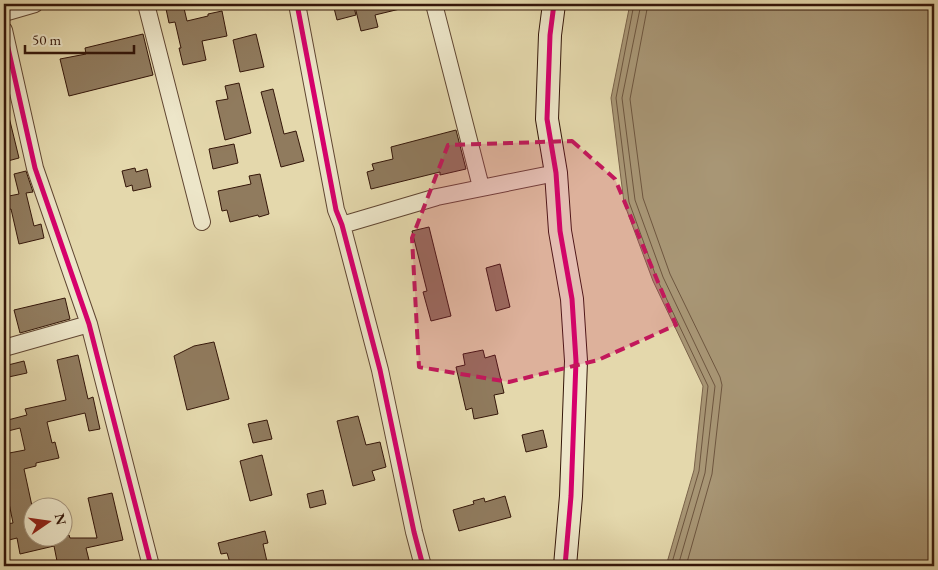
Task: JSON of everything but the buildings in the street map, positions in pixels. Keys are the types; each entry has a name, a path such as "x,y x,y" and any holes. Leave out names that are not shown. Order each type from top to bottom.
{"street":[{"path":"4,13 35,4"},
{"path":"146,4 202,222"},
{"path":"297,4 336,210 342,225 380,370 414,532 423,566"},
{"path":"434,4 482,188"},
{"path":"554,4 550,35 547,119 556,173 560,231 572,299 576,361 571,496 565,566"},
{"path":"4,30 35,168 89,324 151,566"},
{"path":"342,225 437,197 556,173"},
{"path":"4,348 89,324"}],"highlighted area":[{"path":"572,141 615,179 676,325 598,360 509,382 419,367 412,238 448,145"}],"water":[{"path":"630,4 934,4 934,566 666,566 694,470 703,386 653,281 624,203 611,98"}],"cycle path":[{"path":"297,4 336,210 342,225 380,370 414,532 423,566"},
{"path":"554,4 550,35 547,119 556,173 560,231 572,299 576,361 571,496 565,566"},
{"path":"4,30 35,168 89,324 151,566"}]}
